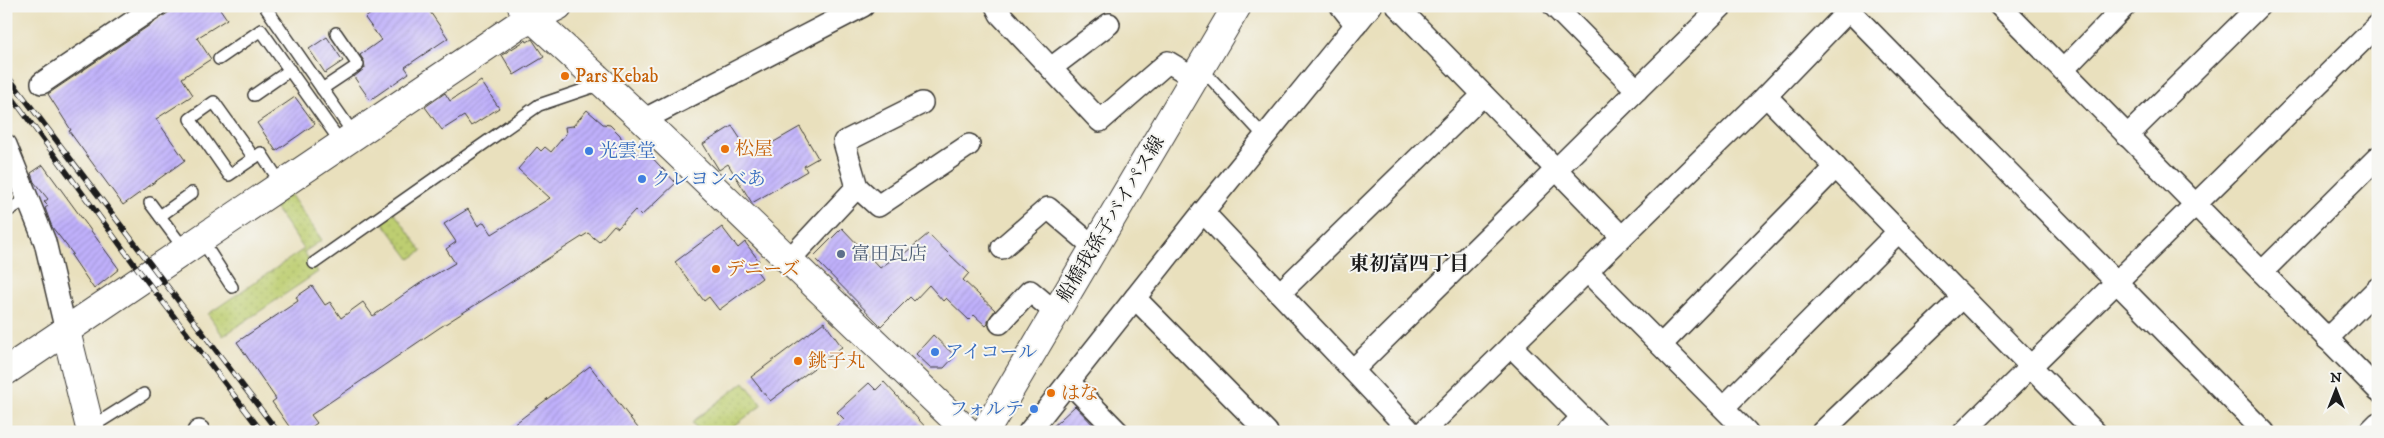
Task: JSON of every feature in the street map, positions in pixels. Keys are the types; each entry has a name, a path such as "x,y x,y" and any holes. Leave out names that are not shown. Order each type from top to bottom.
{"street":[{"path":"42,83 156,6"},
{"path":"6,371 516,26 528,13 558,6"},
{"path":"643,120 863,6"},
{"path":"996,6 1100,121 1168,62 1198,73"},
{"name":"船橋我孫子バイパス線","path":"985,432 1237,6"},
{"path":"1341,6 1356,24"},
{"path":"1029,432 1371,6"},
{"path":"1397,6 1622,237"},
{"path":"1554,6 1637,90"},
{"path":"2000,6 2378,390"},
{"path":"2063,70 2125,6"},
{"path":"2127,136 2259,6"},
{"path":"1423,432 1766,96 1849,8 2264,432"},
{"path":"1353,370 1637,90 1711,10"},
{"path":"528,13 643,120 968,432"},
{"path":"1051,68 1109,24"},
{"path":"1964,432 2378,25"},
{"path":"1280,293 1483,94"},
{"path":"1766,96 2094,431"},
{"path":"922,102 844,142 857,187 878,206 969,145"},
{"path":"9,155 45,242 90,430"},
{"path":"2262,272 2378,157"},
{"path":"1662,344 1836,167"},
{"path":"789,260 857,187"},
{"path":"1002,248 1048,208 1094,247"},
{"path":"1204,212 1412,432"},
{"path":"1724,407 1899,231"},
{"path":"1588,272 1662,344 1747,432"},
{"path":"2328,339 2378,288"},
{"path":"1000,323 1030,291 1055,312"},
{"path":"1822,432 1963,297"},
{"path":"1136,298 1267,432"},
{"path":"1511,346 1582,427"},
{"path":"1069,382 1118,432"},
{"path":"2369,432 2378,423"}],"lane":[{"path":"266,8 322,89 348,140"},
{"path":"219,59 261,30 290,70 348,140"},
{"path":"322,89 358,65 336,32"},
{"path":"254,95 290,70"},
{"path":"1198,73 1265,137"},
{"path":"314,263 539,104 604,83"},
{"path":"254,158 214,102 190,118 229,175 254,158 261,153 282,185"},
{"path":"160,216 192,193"},
{"path":"6,212 28,198"},
{"path":"150,203 160,216 193,244 232,287"},
{"path":"90,430 144,394"}],"green space":[{"path":"288,191 322,240 304,252 318,272 223,336 208,314 304,249 271,202"},
{"path":"394,212 422,251 410,259 382,221"},
{"path":"744,382 762,405 726,432 699,432 692,422"}],"building":[{"path":"178,6 218,6 227,19 197,38 211,59 182,78 193,95 156,119 185,160 123,205 69,131 71,130 48,94"},
{"path":"382,6 426,6 448,38 405,67 409,73 370,100 354,77 365,68 364,61 360,55 381,40 365,18"},
{"path":"327,37 343,61 325,73 309,49"},
{"path":"532,39 544,57 514,75 502,55 526,40 527,42"},
{"path":"481,81 499,108 471,126 464,116 442,130 425,107 445,93 450,101"},
{"path":"295,97 315,124 276,151 257,123"},
{"path":"587,110 603,124 610,125 620,135 623,143 637,155 644,149 676,183 641,216 635,210 618,228 614,225 599,242 588,233 439,328 311,415 317,423 305,432 293,432 272,402 276,399 237,342 298,301 296,297 312,286 325,305 330,302 341,318 363,302 373,316 419,284 455,263 446,249 456,242 444,224 468,209 478,226 484,222 492,234 550,198 518,169 537,147 541,151 545,147 551,152 566,134 565,127 573,126"},
{"path":"732,126 751,155 800,127 818,158 804,166 807,171 752,203 728,164 719,170 703,144"},
{"path":"43,165 119,269 94,289 71,255 73,254 52,227 45,208 48,206 44,202 48,199 34,182 31,173"},
{"path":"722,227 738,248 745,242 759,261 753,266 762,278 719,310 709,297 704,301 675,262"},
{"path":"842,228 880,268 897,256 899,258 928,234 969,273 963,280 995,310 988,320 988,324 986,326 974,315 969,320 946,298 943,301 929,285 914,301 910,297 881,326 813,257"},
{"path":"824,322 842,347 770,401 751,377"},
{"path":"933,335 955,356 944,368 931,368 916,354"},
{"path":"590,366 641,432 504,432"},
{"path":"884,382 930,432 830,432 844,419 837,412 869,383 876,390"},
{"path":"1075,406 1100,432 1047,432"}],"railway":[{"path":"6,74 278,432"},
{"path":"6,89 137,268 262,432"}],"place":[{"name":"Pars Kebab","path":"565,76"},
{"name":"松屋","path":"725,149"},
{"name":"光雲堂","path":"589,151"},
{"name":"クレヨンべあ","path":"642,179"},
{"name":"富田瓦店","path":"841,254"},
{"name":"デニーズ","path":"716,269"},
{"name":"アイコール","path":"935,352"},
{"name":"銚子丸","path":"798,361"},
{"name":"はな","path":"1051,393"},
{"name":"フォルテ","path":"1034,409"}],"district":[{"name":"東初富四丁目","path":"1409,264"}]}
